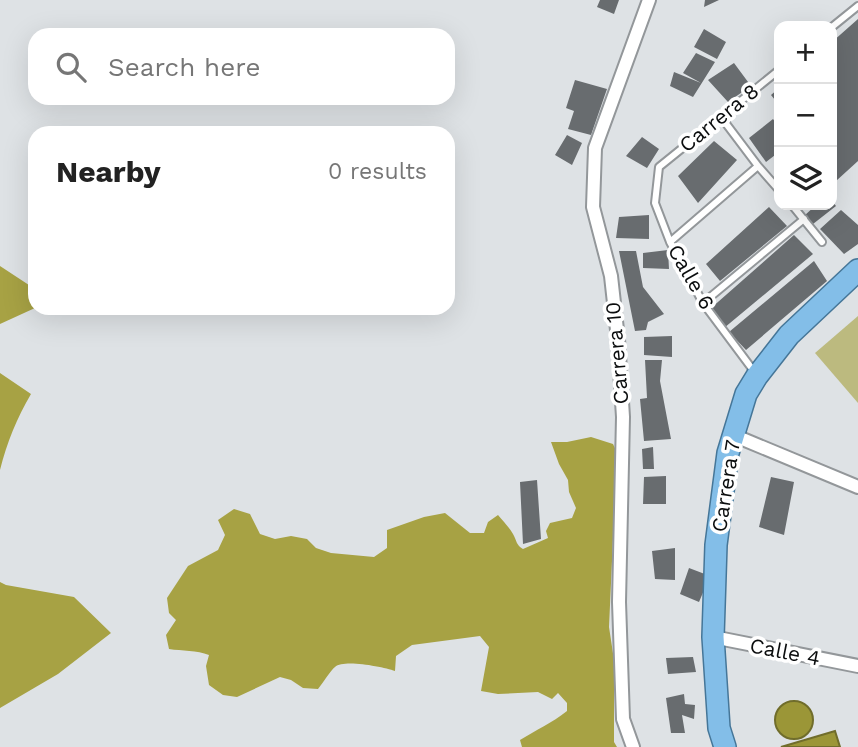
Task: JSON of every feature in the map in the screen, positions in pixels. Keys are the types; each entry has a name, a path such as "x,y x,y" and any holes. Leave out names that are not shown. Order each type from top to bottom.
{"highway":[{"name":"Carrera 7","path":"725,747 719,728 713,638 716,545 728,453 733,435 746,394 757,376 789,335 858,270"}],"street":[{"name":"Carrera 10","path":"633,747 623,719 619,602 623,417 618,339 611,276 593,207 595,148 649,0"},
{"path":"733,435 858,487"},
{"name":"Calle 4","path":"713,638 858,666"}],"lane":[{"path":"837,23 858,6"},
{"name":"Carrera 8","path":"659,167 774,74"},
{"path":"721,117 774,184"},
{"path":"670,242 758,166"},
{"name":"Calle 6","path":"659,167 655,203 670,242 703,303 757,376"},
{"path":"796,210 822,242"},
{"path":"703,303 804,219"}],"shaded area":[{"path":"0,266 28,284 28,311 0,324"},
{"path":"858,316 858,403 815,353"},
{"path":"0,373 31,394 13,430 0,470"},
{"path":"591,437 613,444 621,461 613,539 609,627 614,660 614,742 617,747 522,747 520,740 567,711 567,703 558,693 552,699 538,692 498,694 481,691 489,647 480,636 412,645 396,656 395,671 346,664 333,669 318,689 303,688 280,677 237,697 223,695 209,685 206,666 209,655 169,649 166,635 176,620 169,613 167,598 188,566 218,550 225,535 218,520 234,509 250,514 260,534 275,539 291,536 307,539 316,548 331,553 374,557 387,548 387,530 445,513 470,533 484,533 488,522 498,515 523,549 548,538 546,531 550,523 572,518 576,508 569,492 568,480 551,442"},
{"path":"0,582 74,597 111,633 58,674 0,708"},
{"path":"794,701 807,707 813,720 807,733 794,739 781,733 775,720 781,707"},
{"path":"835,731 840,747 781,747"}],"building":[{"path":"600,0 619,0 614,14 597,7"},
{"path":"705,0 719,0 704,7"},
{"path":"858,19 858,161 837,180 837,84 837,38"},
{"path":"704,29 726,42 717,59 694,47"},
{"path":"696,53 715,62 693,97 670,86 674,72 701,83 683,73"},
{"path":"734,63 751,86 728,102 708,80"},
{"path":"575,80 607,89 591,135 568,129 574,111 566,108"},
{"path":"773,119 774,156 766,162 749,138"},
{"path":"567,135 582,143 572,165 555,155"},
{"path":"642,137 659,149 647,168 626,156"},
{"path":"714,141 737,160 698,203 678,176"},
{"path":"769,207 787,226 720,281 706,264"},
{"path":"811,210 831,210 813,224 804,216"},
{"path":"841,210 858,225 858,244 844,254 820,229"},
{"path":"649,215 649,239 616,238 619,217"},
{"path":"794,235 813,254 724,328 710,309"},
{"path":"668,250 669,269 643,268 643,253"},
{"path":"619,251 636,251 643,287 664,314 648,322 646,330 635,331"},
{"path":"814,261 827,281 746,350 729,332"},
{"path":"672,336 672,357 644,355 644,337"},
{"path":"645,360 662,360 660,381 671,439 644,441 640,399 647,398"},
{"path":"653,447 654,469 643,469 642,449"},
{"path":"666,476 666,504 643,504 644,477"},
{"path":"771,477 794,482 784,535 759,527"},
{"path":"537,480 541,539 523,544 520,482"},
{"path":"675,548 675,580 655,579 652,551"},
{"path":"689,568 710,576 699,602 680,594"},
{"path":"693,657 696,672 668,674 666,658"},
{"path":"684,694 685,704 695,705 694,719 682,715 685,733 671,733 666,698"}]}
